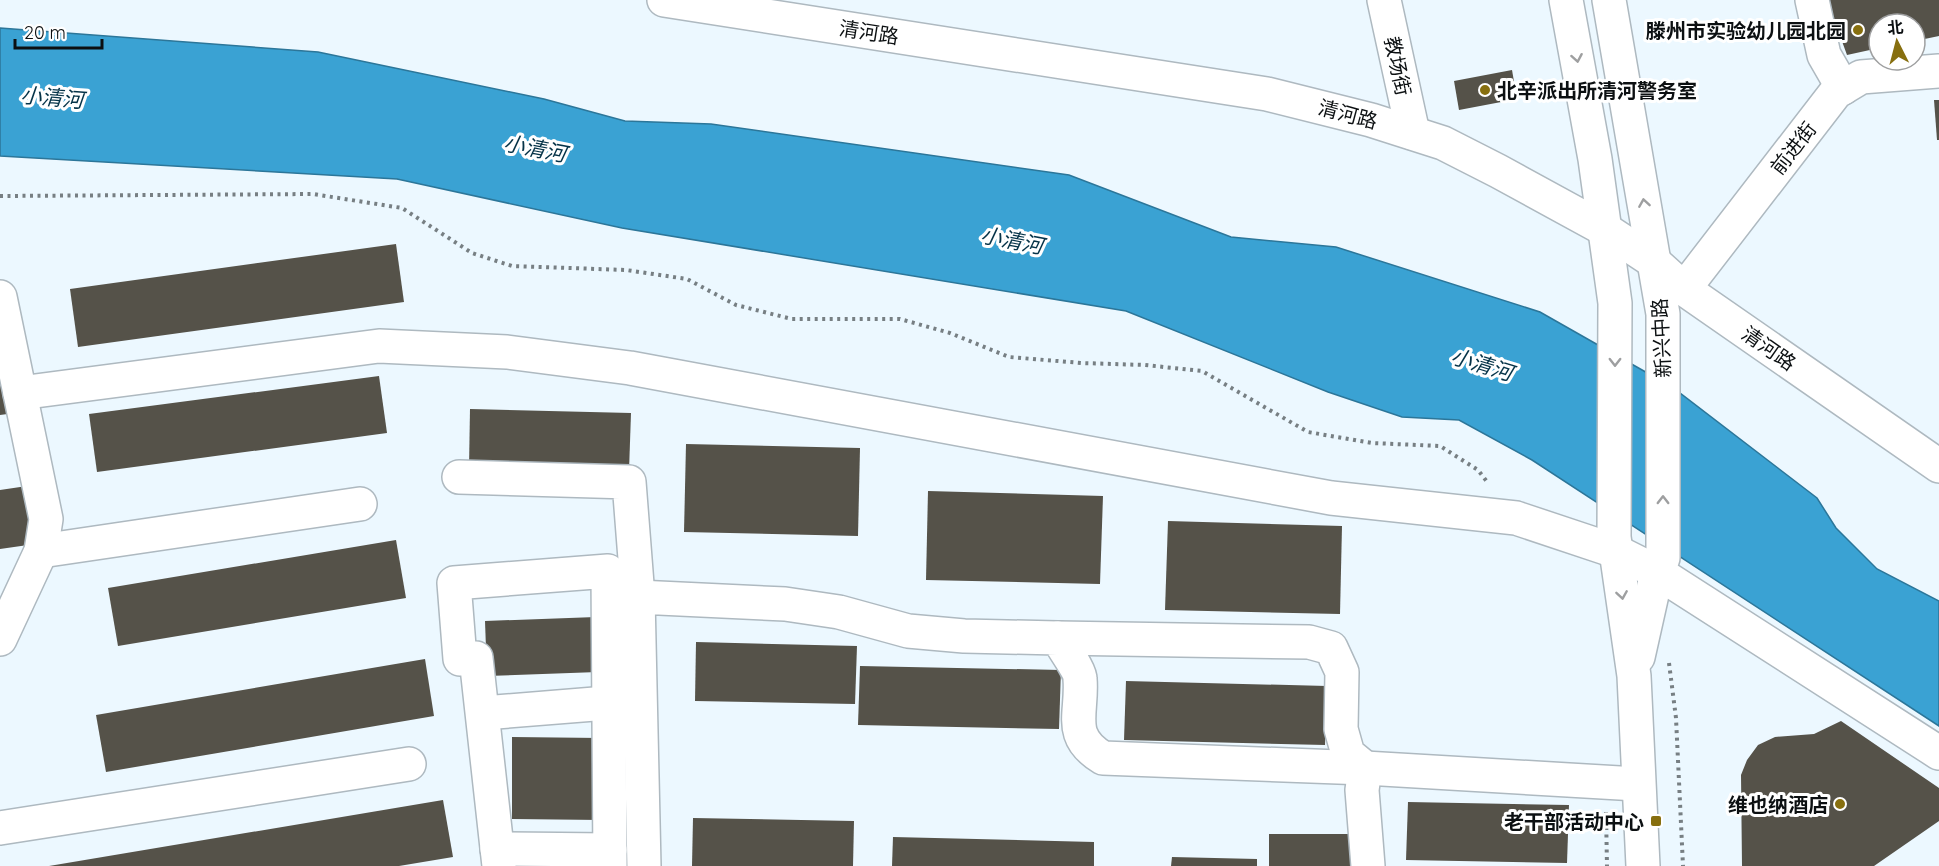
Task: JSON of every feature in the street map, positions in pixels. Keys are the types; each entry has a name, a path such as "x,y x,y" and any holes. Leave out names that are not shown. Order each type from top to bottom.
{"street":[{"name":"清河路","path":"664,0 1267,94 1371,120 1443,143 1606,230 1653,261 1684,289 1939,466"},
{"name":"教场街","path":"1384,0 1413,133"},
{"name":"新兴中路","path":"1566,0 1606,230 1615,303 1614,544 1634,676 1644,866"},
{"name":"新兴中路","path":"1609,0 1663,314 1660,565 1634,676"},
{"path":"1812,0 1824,55 1843,88"},
{"name":"前进街","path":"1684,289 1836,92 1861,77 1939,72"},
{"path":"0,297 46,519 41,551 0,639"},
{"path":"20,393 379,346 507,352 630,368 1331,498 1516,518 1614,544 1660,565 1939,753"},
{"path":"459,477 629,482 638,597 644,866"},
{"path":"41,551 360,504"},
{"path":"608,571 607,703 610,858 498,857 476,658 460,659 454,583 608,571"},
{"path":"638,597 785,604 839,612 908,631 964,636 1309,642 1331,648 1342,672 1341,729 1348,754 1365,768"},
{"path":"1058,638 1081,676 1077,718 1081,735 1088,749 1103,758 1365,768 1638,784"},
{"path":"483,713 607,703"},
{"path":"0,828 409,764"},
{"path":"1365,768 1362,790 1368,866"}],"path":[{"path":"0,196 314,194 402,208 472,253 512,266 626,270 687,279 736,305 792,319 900,319 950,333 1009,357 1145,365 1202,371 1308,432 1372,443 1440,446 1478,470 1516,518"},
{"path":"1669,662 1676,718 1683,866"}],"water":[{"name":"小清河","path":"0,28 318,52 544,99 625,121 711,124 1069,175 1231,237 1336,247 1540,312 1672,387 1817,498 1836,528 1877,569 1939,601 1939,726 1532,460 1459,420 1402,417 1328,392 1126,311 622,228 397,179 0,156"}],"building":[{"name":"滕州市实验幼儿园北园","path":"1827,0 1939,0 1939,36 1927,38 1927,12 1867,12 1867,51 1847,55"},
{"path":"1512,70 1517,99 1459,110 1454,81"},
{"path":"1934,100 1939,100 1939,140 1937,140"},
{"path":"396,244 404,302 78,347 70,289"},
{"path":"0,356 15,413 0,415"},
{"path":"379,376 387,433 97,472 89,414"},
{"path":"470,409 631,413 629,471 469,468"},
{"path":"686,444 860,448 858,536 684,532"},
{"path":"27,486 35,544 0,549 0,490"},
{"path":"928,491 1103,496 1100,584 926,580"},
{"path":"1168,521 1342,526 1340,614 1165,610"},
{"path":"396,540 406,598 118,646 108,588"},
{"path":"596,617 598,672 487,676 485,621"},
{"path":"696,642 857,646 855,704 695,701"},
{"path":"425,659 434,716 106,772 96,715"},
{"path":"860,666 1061,670 1059,729 858,725"},
{"path":"1126,681 1327,686 1325,745 1124,740"},
{"name":"维也纳酒店","path":"1841,721 1939,788 1939,821 1874,866 1742,866 1741,775 1747,760 1758,745 1775,737 1814,734"},
{"path":"512,737 601,738 601,820 512,819"},
{"path":"443,800 453,857 399,866 49,866"},
{"path":"1408,802 1569,805 1567,863 1406,860"},
{"path":"693,818 854,821 853,866 692,866"},
{"path":"1269,834 1355,834 1354,866 1269,866"},
{"path":"893,837 1094,842 1094,866 892,866"},
{"path":"1172,857 1257,859 1257,866 1171,866"}],"place":[{"name":"滕州市实验幼儿园北园","path":"1858,30"},
{"name":"北辛派出所清河警务室","path":"1485,90"},
{"name":"维也纳酒店","path":"1840,804"},
{"name":"老干部活动中心","path":"1656,821"}]}
